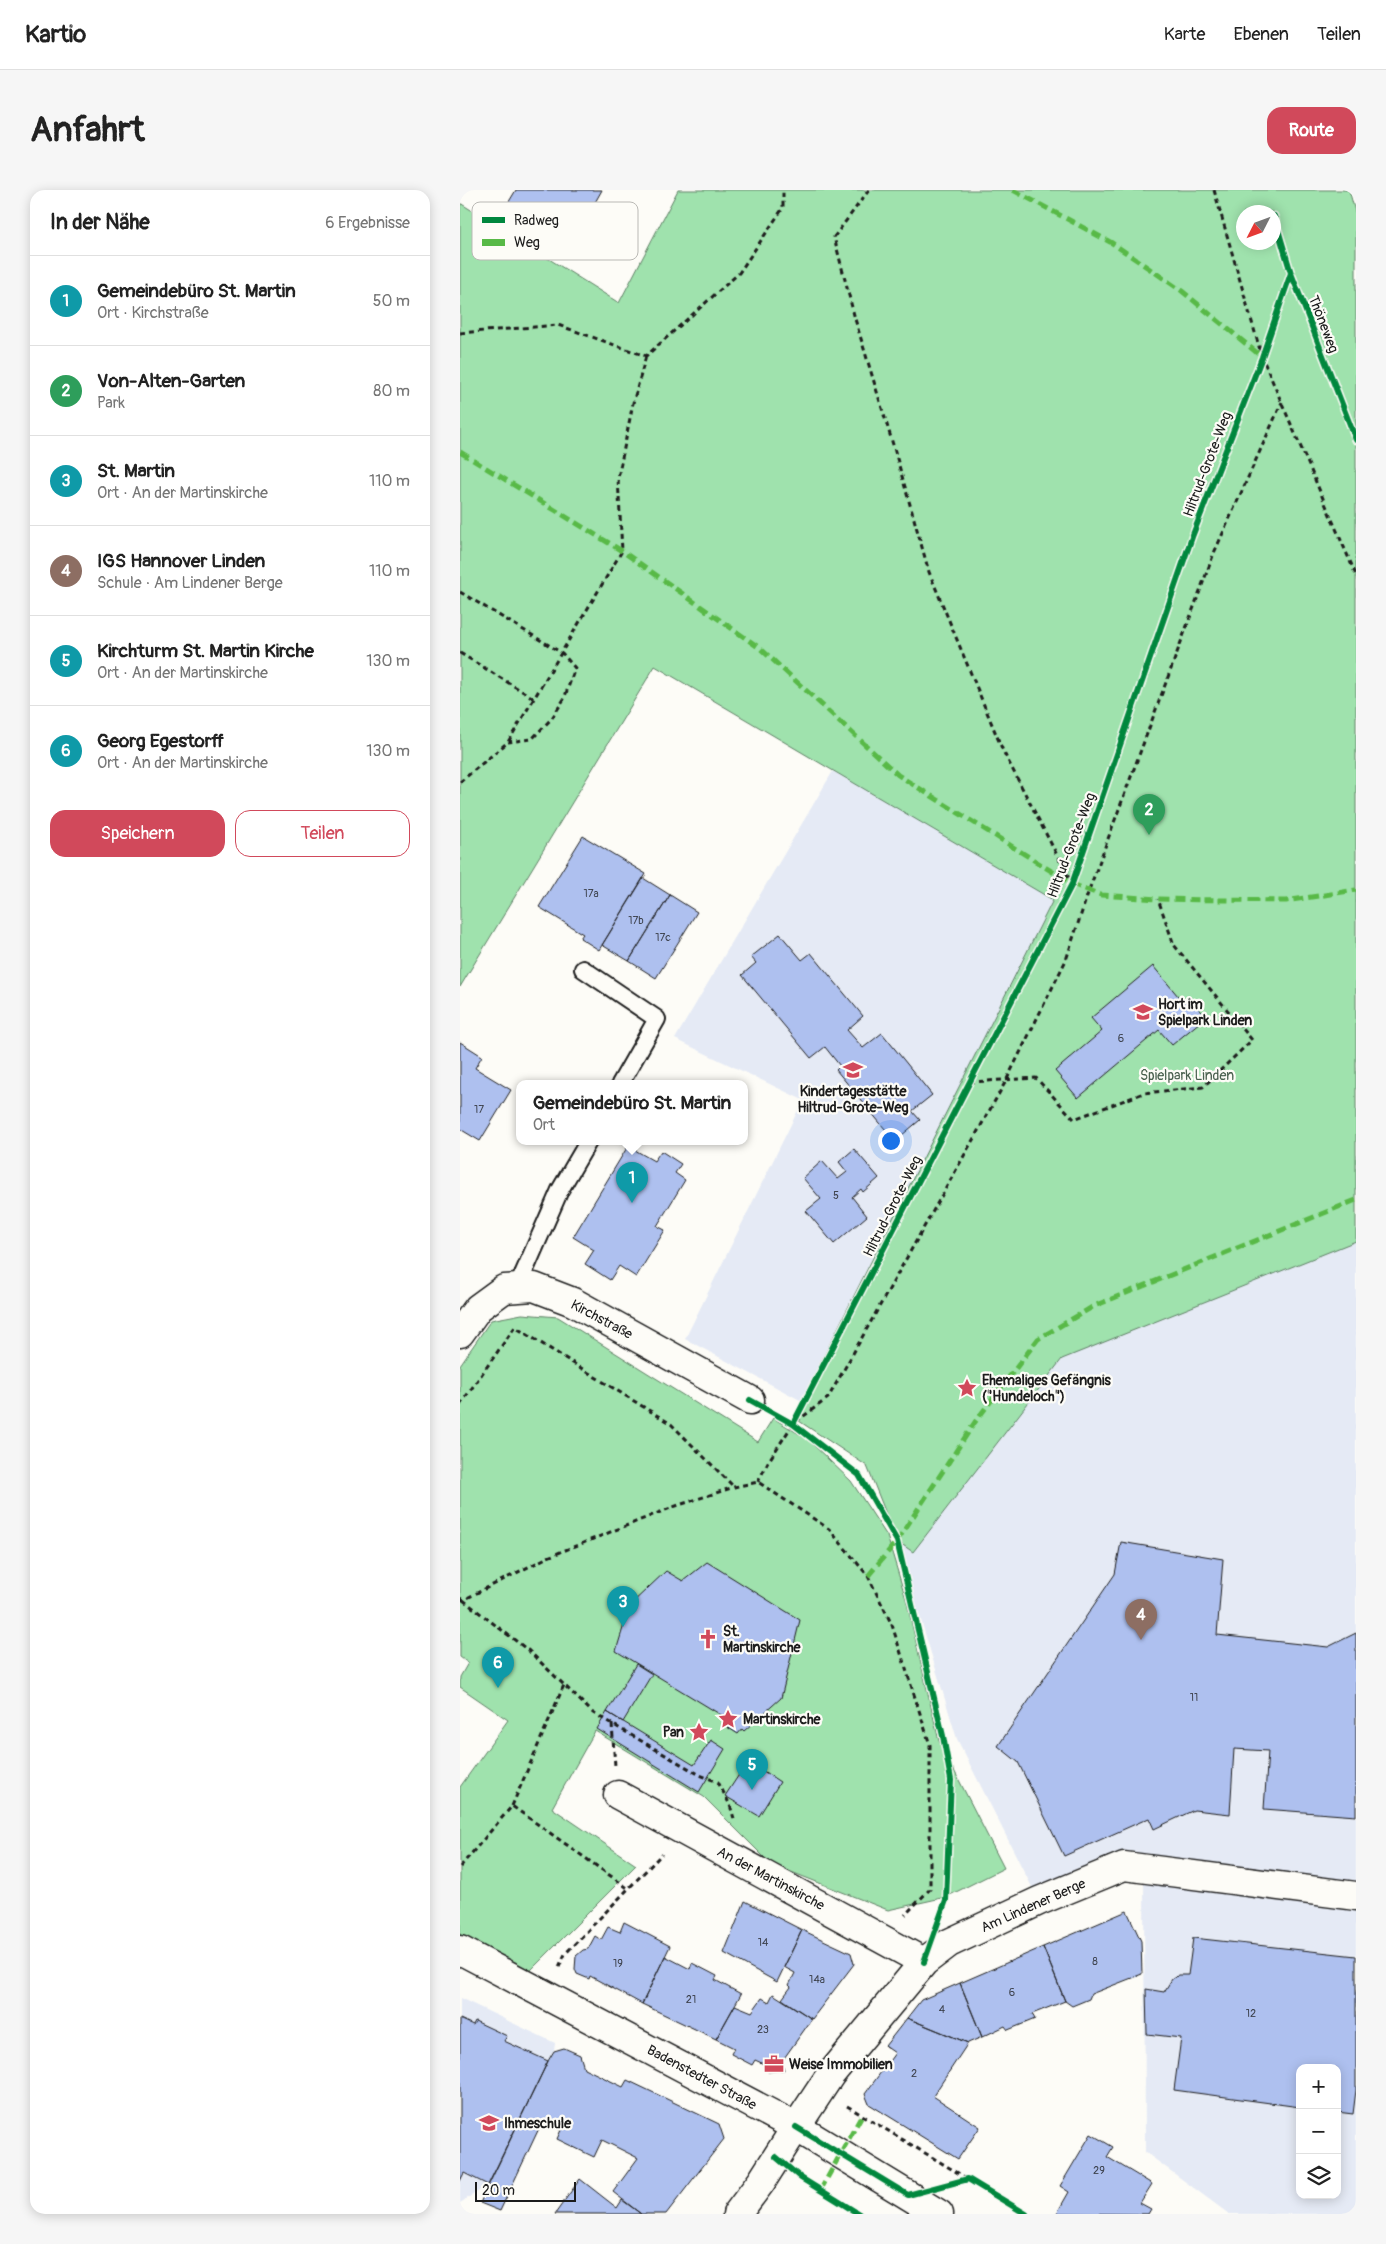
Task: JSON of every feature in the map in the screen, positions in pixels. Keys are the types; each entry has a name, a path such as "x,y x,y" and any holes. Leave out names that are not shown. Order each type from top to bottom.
{"street":[{"name":"Kirchstraße","path":"460,1333 478,1308 504,1288 534,1287 573,1302 750,1400"},
{"name":"An der Martinskirche","path":"618,1795 924,1962"},
{"name":"Am Lindener Berge","path":"737,2214 761,2182 819,2091 924,1962 957,1939 1038,1901 1124,1866 1356,1896"},
{"name":"Badenstedter Straße","path":"460,1950 796,2127 939,2214"}],"lane":[{"path":"583,969 657,1019 622,1080"},
{"path":"517,1288 560,1190 586,1145"}],"path":[{"path":"460,782 508,742 622,551 618,478 632,403 646,356 740,273 783,208 783,190"},
{"path":"870,190 834,237 855,319 929,572 1003,751 1072,884"},
{"path":"1214,190 1262,357 1356,575"},
{"path":"460,333 558,324 646,356"},
{"path":"1259,366 1266,347"},
{"path":"793,1424 828,1398 1006,1081 1066,960 1088,890 1214,553 1282,402"},
{"path":"460,592 562,653 575,668 564,699 552,718 532,739 508,742"},
{"path":"460,653 534,699"},
{"path":"970,1082 1036,1078 1074,1119 1144,1093 1203,1087 1252,1040 1174,945 1158,899"},
{"path":"966,1090 975,1073"},
{"path":"460,1405 515,1327 671,1424 734,1487"},
{"path":"750,1400 800,1429"},
{"path":"758,1482 802,1406"},
{"path":"736,1824 730,1806 718,1782 700,1775 593,1713 529,1651 461,1599 548,1557 673,1507 734,1487 758,1482 829,1529 868,1576 892,1625 930,1745 930,1890 881,1939"},
{"path":"460,1867 512,1806 564,1685"},
{"path":"612,1724 618,1795"},
{"path":"512,1806 629,1889"},
{"path":"545,1995 565,1954 684,1832"},
{"path":"819,2091 968,2179"},
{"path":"960,2181 968,2179"}],"shaded area":[{"name":"Kindertagesstätte Hiltrud-Grote-Weg","path":"833,771 1053,900 802,1401 685,1339 803,1100 675,1039"},
{"path":"1356,1200 1356,2214 1229,2214 1145,2152 1144,1869 1039,1901 957,1739 897,1541 975,1422 1038,1339"},
{"name":"Ihmeschule","path":"460,1998 555,2043 554,2051 488,2185 460,2203"}],"green space":[{"name":"Spielpark Linden","path":"678,190 1349,190 1356,215 1356,1241 1062,1359 913,1552 897,1541 867,1466 793,1417 1053,900 655,666 460,987 460,203 472,211 472,260 551,260 619,303"},
{"path":"522,1314 558,1317 758,1442 773,1418 807,1439 851,1481 887,1536 906,1599 939,1741 1004,1868 946,1897 888,1910 771,1864 704,1797 595,1731 552,1808 636,1865 523,1978 460,1944 460,1787 508,1720 460,1687 460,1677 468,1663 460,1657 460,1365 491,1320"}],"building":[{"path":"516,190 602,190 595,202 509,202"},
{"path":"583,836 646,874 599,950 580,938 583,934 539,907"},
{"path":"643,878 670,895 629,961 602,945"},
{"path":"670,895 697,912 656,978 629,961"},
{"path":"780,934 802,960 811,953 863,1016 847,1030 863,1048 882,1033 932,1095 912,1111 920,1120 895,1141 836,1070 840,1066 825,1047 811,1058 742,975 756,963 751,957"},
{"path":"1153,966 1183,1002 1189,997 1206,1017 1172,1045 1159,1030 1078,1098 1055,1071 1102,1031 1091,1018"},
{"path":"460,1042 482,1056 475,1068 511,1090 480,1141 460,1129"},
{"path":"628,1146 654,1161 661,1151 681,1164 675,1173 685,1180 657,1226 665,1230 636,1277 619,1266 610,1280 585,1264 594,1250 573,1237"},
{"path":"854,1149 879,1178 863,1192 861,1189 852,1197 867,1216 834,1244 806,1211 821,1199 803,1178 822,1161 838,1179 847,1172 839,1162"},
{"path":"1121,1542 1223,1559 1217,1635 1328,1647 1356,1633 1356,1816 1264,1809 1268,1751 1234,1749 1230,1814 1194,1810 1154,1829 1149,1818 1064,1856 1018,1762 998,1746 1115,1574"},
{"name":"St. Martinskirche","path":"707,1562 800,1620 781,1698 744,1731 742,1729 738,1734 727,1727 731,1721 616,1651 630,1605 666,1571 683,1581"},
{"path":"636,1664 652,1674 623,1722 607,1712"},
{"path":"607,1712 694,1765 711,1740 725,1749 699,1792 597,1729"},
{"path":"748,1761 780,1782 759,1816 725,1796"},
{"path":"745,1901 802,1930 777,1982 724,1953"},
{"path":"1127,1911 1141,1941 1142,1974 1091,1994 1089,1999 1072,2006 1065,2001 1043,1947"},
{"path":"624,1922 670,1946 642,2004 590,1976 589,1979 577,1974 575,1969 576,1956 583,1950 588,1949 595,1936 601,1940 608,1927 620,1932"},
{"path":"802,1930 851,1953 854,1964 812,2019 782,1999 791,1987 789,1985 795,1973 784,1967"},
{"path":"1193,1938 1356,1956 1356,2090 1353,2114 1341,2112 1341,2064 1296,2064 1296,2106 1174,2090 1181,2038 1147,2034 1146,1989 1164,1992 1172,1979 1179,1975 1188,1975"},
{"path":"1043,1947 1065,2001 1032,2014 1035,2019 1008,2030 1005,2026 982,2037 960,1983"},
{"path":"665,1956 690,1969 692,1963 717,1976 715,1980 741,1994 716,2039 642,2004"},
{"path":"960,1983 982,2037 968,2043 907,2018 921,2000"},
{"path":"773,1994 812,2019 782,2061 784,2070 768,2072 766,2065 755,2060 752,2065 731,2054 734,2048 716,2039 735,2005 752,2012 762,1998 769,2002"},
{"path":"907,2018 968,2043 933,2096 980,2127 958,2159 869,2104 865,2094 895,2053 885,2046"},
{"name":"Ihmeschule","path":"460,2019 473,2025 475,2021 507,2036 504,2041 548,2061 488,2185 464,2173 460,2181"},
{"path":"564,2048 580,2055 584,2068 623,2087 627,2080 719,2124 724,2139 666,2214 641,2214 613,2192 638,2158 602,2140 594,2157 557,2139 561,2130 542,2122 500,2211 480,2203 548,2061 554,2051"},
{"path":"1091,2134 1113,2147 1107,2157 1152,2184 1140,2203 1151,2209 1148,2214 1057,2213 1069,2192 1060,2186"},
{"path":"580,2179 617,2208 622,2200 641,2214 555,2214"}],"marked path":[{"path":"1013,190 1112,243 1182,291 1262,357"},
{"path":"460,452 622,551 761,649 898,775 1072,884 1101,895 1158,899 1286,901 1356,890"},
{"path":"868,1576 897,1541 975,1422 1038,1339 1094,1306 1356,1200"},
{"path":"820,2191 862,2115"}],"cycle path":[{"name":"Thöneweg","path":"1281,239 1291,273 1356,440"},
{"name":"Hiltrud-Grote-Weg","path":"793,1424 1072,884 1192,537 1262,357 1291,273"},
{"path":"750,1400 793,1424 859,1475 897,1541 943,1736 951,1780 946,1900 924,1962"},
{"path":"796,2127 908,2195 968,2179 1026,2214"},
{"path":"776,2157 801,2178 859,2214"}],"place":[{"name":"Von-Alten-Garten","path":"1149,835"},
{"name":"Hort im Spielpark Linden","path":"1143,1012"},
{"name":"Kindertagesstätte Hiltrud-Grote-Weg","path":"853,1070"},
{"name":"Gemeindebüro St. Martin","path":"632,1203"},
{"name":"Ehemaliges Gefängnis (\"Hundeloch\")","path":"967,1388"},
{"name":"St. Martin","path":"623,1627"},
{"name":"St. Martinskirche","path":"708,1639"},
{"name":"IGS Hannover Linden","path":"1141,1640"},
{"name":"Georg Egestorff","path":"498,1688"},
{"name":"Martinskirche","path":"728,1719"},
{"name":"Pan","path":"699,1732"},
{"name":"Kirchturm St. Martin Kirche","path":"752,1790"},
{"name":"Weise Immobilien","path":"774,2064"},
{"name":"Ihmeschule","path":"489,2123"}]}
